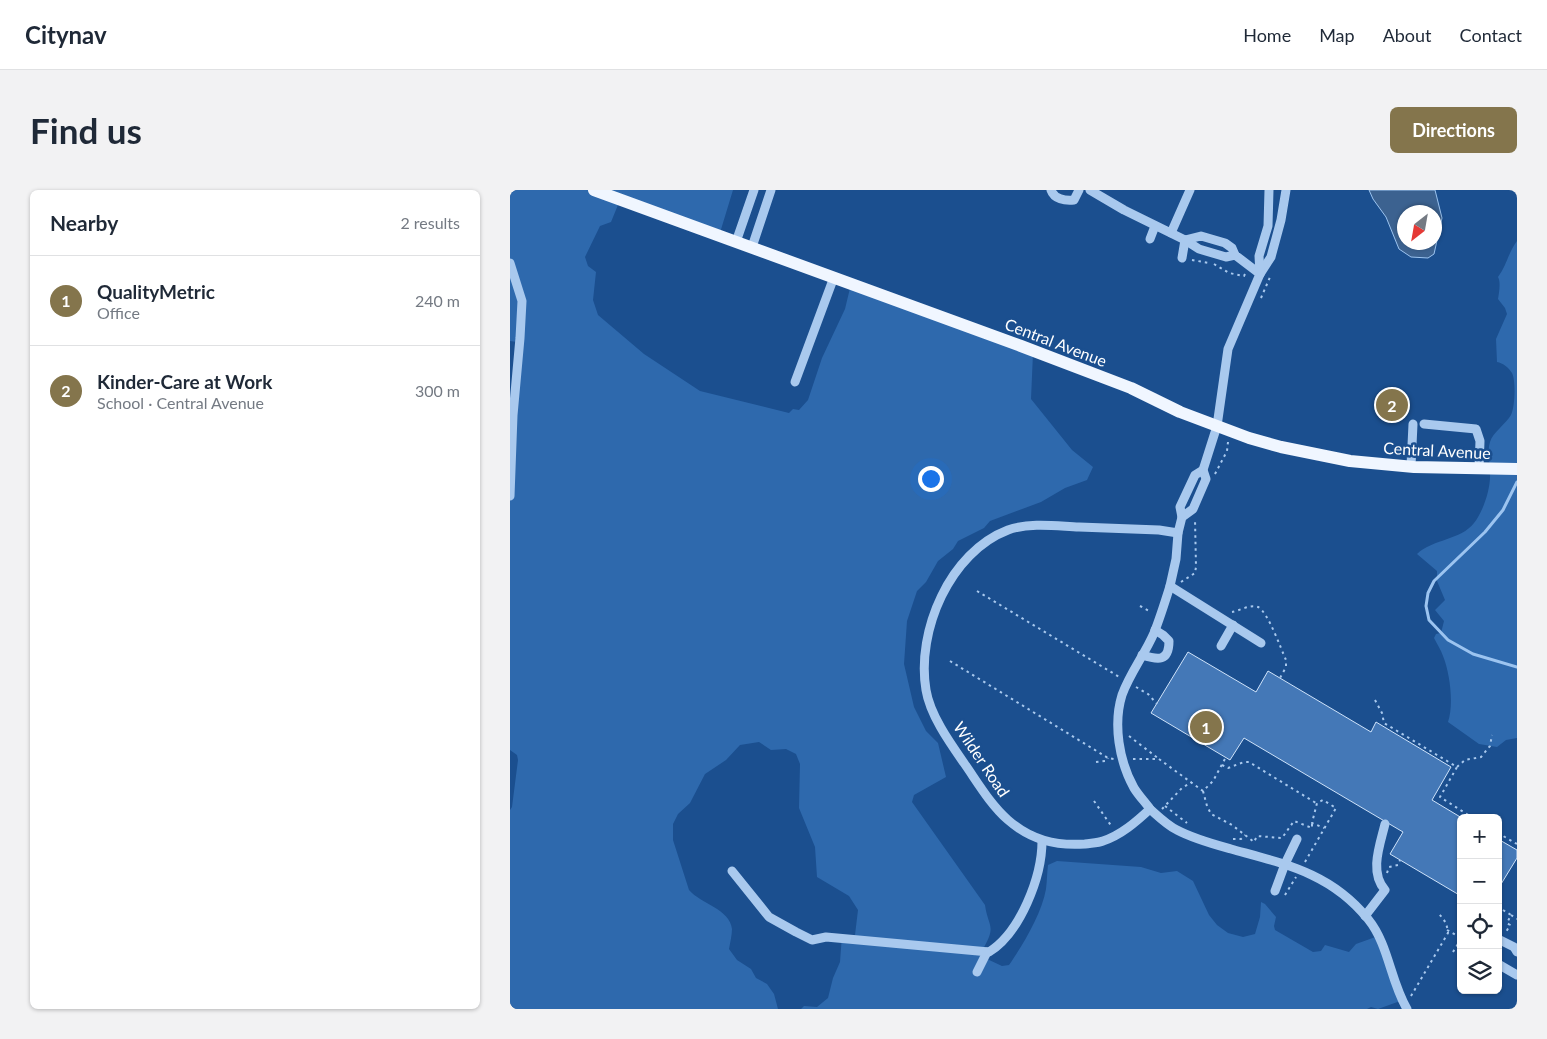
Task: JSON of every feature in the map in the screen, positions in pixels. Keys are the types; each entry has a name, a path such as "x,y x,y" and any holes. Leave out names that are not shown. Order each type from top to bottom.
{"main road":[{"name":"Central Avenue","path":"594,190 1021,346 1131,388 1180,412 1265,442 1350,461 1411,466 1517,469"}],"street":[{"path":"736,242 754,190"},
{"path":"1051,190 1052,194 1057,198 1067,201 1074,200 1079,190"},
{"path":"1090,190 1124,210 1185,240 1201,236 1217,240 1232,248 1235,255 1260,274"},
{"path":"1171,233 1190,190"},
{"path":"1260,274 1259,256 1268,226 1269,190"},
{"path":"1286,190 1270,260 1260,274 1228,349 1217,426 1203,470 1195,475 1180,507 1182,517 1170,586 1155,630 1142,655 1132,682 1122,695 1118,728 1123,759 1134,788 1150,809 1175,829 1192,838 1285,864 1322,880 1341,891 1365,916 1384,946 1390,968 1407,1009"},
{"path":"752,247 768,191"},
{"path":"1150,239 1155,226"},
{"path":"1268,226 1278,229"},
{"path":"1182,258 1185,240"},
{"path":"510,263 522,301 513,415 510,496"},
{"path":"795,382 834,277"},
{"path":"1411,466 1413,424"},
{"path":"1424,424 1476,429 1480,441 1479,468"},
{"name":"Wilder Road","path":"1150,809 1136,822 1102,841 1075,844 1051,843 1042,841 1021,830 985,794 947,737 926,692 924,672 925,648 929,628 938,604 956,574 970,555 995,536 1010,530 1036,525 1178,533"},
{"path":"1170,586 1261,642"},
{"path":"1221,646 1233,625"},
{"path":"1142,655 1154,659 1164,657 1169,650 1169,641 1163,634 1155,630"},
{"path":"1365,916 1384,890 1378,882 1376,866 1385,824"},
{"path":"1275,890 1297,839"},
{"path":"732,871 770,917 812,940 826,937 987,952 999,946 1022,914 1039,872 1042,841"},
{"path":"1502,936 1517,952"},
{"path":"977,972 987,952"},
{"path":"1502,967 1517,976"}],"path":[{"path":"1260,300 1270,275"},
{"path":"1214,477 1228,452"},
{"path":"1182,585 1181,582 1195,572 1196,567 1194,515"},
{"path":"977,591 1132,682 1148,694 1157,704"},
{"path":"1229,612 1250,606 1258,607 1265,613 1286,660 1286,668 1280,678"},
{"path":"950,662 1108,758 1159,759"},
{"path":"1375,700 1382,713 1384,723 1457,767"},
{"path":"1467,814 1440,797 1457,767 1465,760 1481,757 1487,752 1492,735"},
{"path":"1126,736 1203,790 1211,814 1232,825 1254,842 1257,836 1282,838 1294,821 1312,828 1317,803 1323,800 1336,808 1306,860"},
{"path":"1203,790 1212,781 1226,757"},
{"path":"1096,762 1106,761 1108,758"},
{"path":"1222,764 1228,768 1249,762 1317,803"},
{"path":"1165,806 1190,825"},
{"path":"1312,823 1324,828"},
{"path":"1231,839 1241,839 1245,835"},
{"path":"1502,835 1517,844"},
{"path":"1387,873 1389,867 1398,865 1400,860"},
{"path":"1503,910 1517,918"},
{"path":"1410,998 1448,933 1444,918 1437,912"},
{"path":"1502,936 1510,925 1507,923 1511,915"},
{"path":"1448,930 1457,936"},
{"path":"1453,952 1457,945"}],"shaded area":[{"path":"510,190 733,190 719,236 620,200 611,222 600,226 585,257 588,266 596,272 593,300 598,315 644,354 700,391 789,413 793,409 799,410 808,400 822,358 845,309 851,284 1033,353 1031,399 1072,450 1093,467 1087,480 1065,488 1041,502 990,521 984,528 958,541 953,549 938,561 926,582 917,591 907,621 904,664 914,707 926,731 938,743 946,777 914,795 912,802 985,905 991,930 983,949 987,959 1002,966 1009,965 1026,938 1044,898 1048,865 1057,861 1141,867 1161,873 1177,871 1193,881 1209,915 1217,925 1228,933 1243,937 1255,934 1260,917 1261,902 1276,917 1275,930 1313,952 1321,951 1325,945 1349,952 1356,944 1381,935 1394,967 1403,1000 1378,1009 1371,1007 1367,1009 801,1009 804,1006 817,1007 828,998 833,978 840,962 842,935 855,935 858,910 849,896 817,877 815,847 799,808 800,764 796,754 786,749 771,750 759,742 740,745 726,760 705,774 690,803 678,814 673,824 673,840 689,890 726,916 732,929 729,949 737,960 751,969 756,978 767,984 774,994 778,1009 510,1009 510,810 512,807 518,760 517,755 510,750 510,474 517,342 510,341"},
{"path":"1369,190 1435,190 1439,205 1397,205 1397,244 1386,217"},
{"path":"1517,241 1517,738 1506,740 1497,747 1479,744 1448,722 1451,707 1449,680 1443,656 1434,638 1436,634 1441,633 1444,621 1435,610 1445,600 1437,581 1437,571 1417,554 1431,545 1468,529 1474,523 1486,500 1490,479 1490,442 1511,415 1514,400 1512,373 1508,368 1497,362 1496,339 1507,314 1498,299 1500,285 1498,277"},
{"path":"1400,250 1435,250 1434,254 1428,258 1411,257"}],"building":[{"path":"1188,652 1256,692 1268,671 1371,732 1376,722 1451,767 1432,800 1457,815 1457,894 1390,854 1403,832 1244,738 1230,760 1151,713"},
{"path":"1502,841 1517,850 1517,858 1502,882"}],"waterway":[{"path":"1517,482 1503,510 1485,532 1434,581 1428,593 1426,606 1429,620 1448,640 1473,654 1517,667"}],"place":[{"name":"Kinder-Care at Work","path":"1392,405"},
{"name":"QualityMetric","path":"1206,727"}]}
